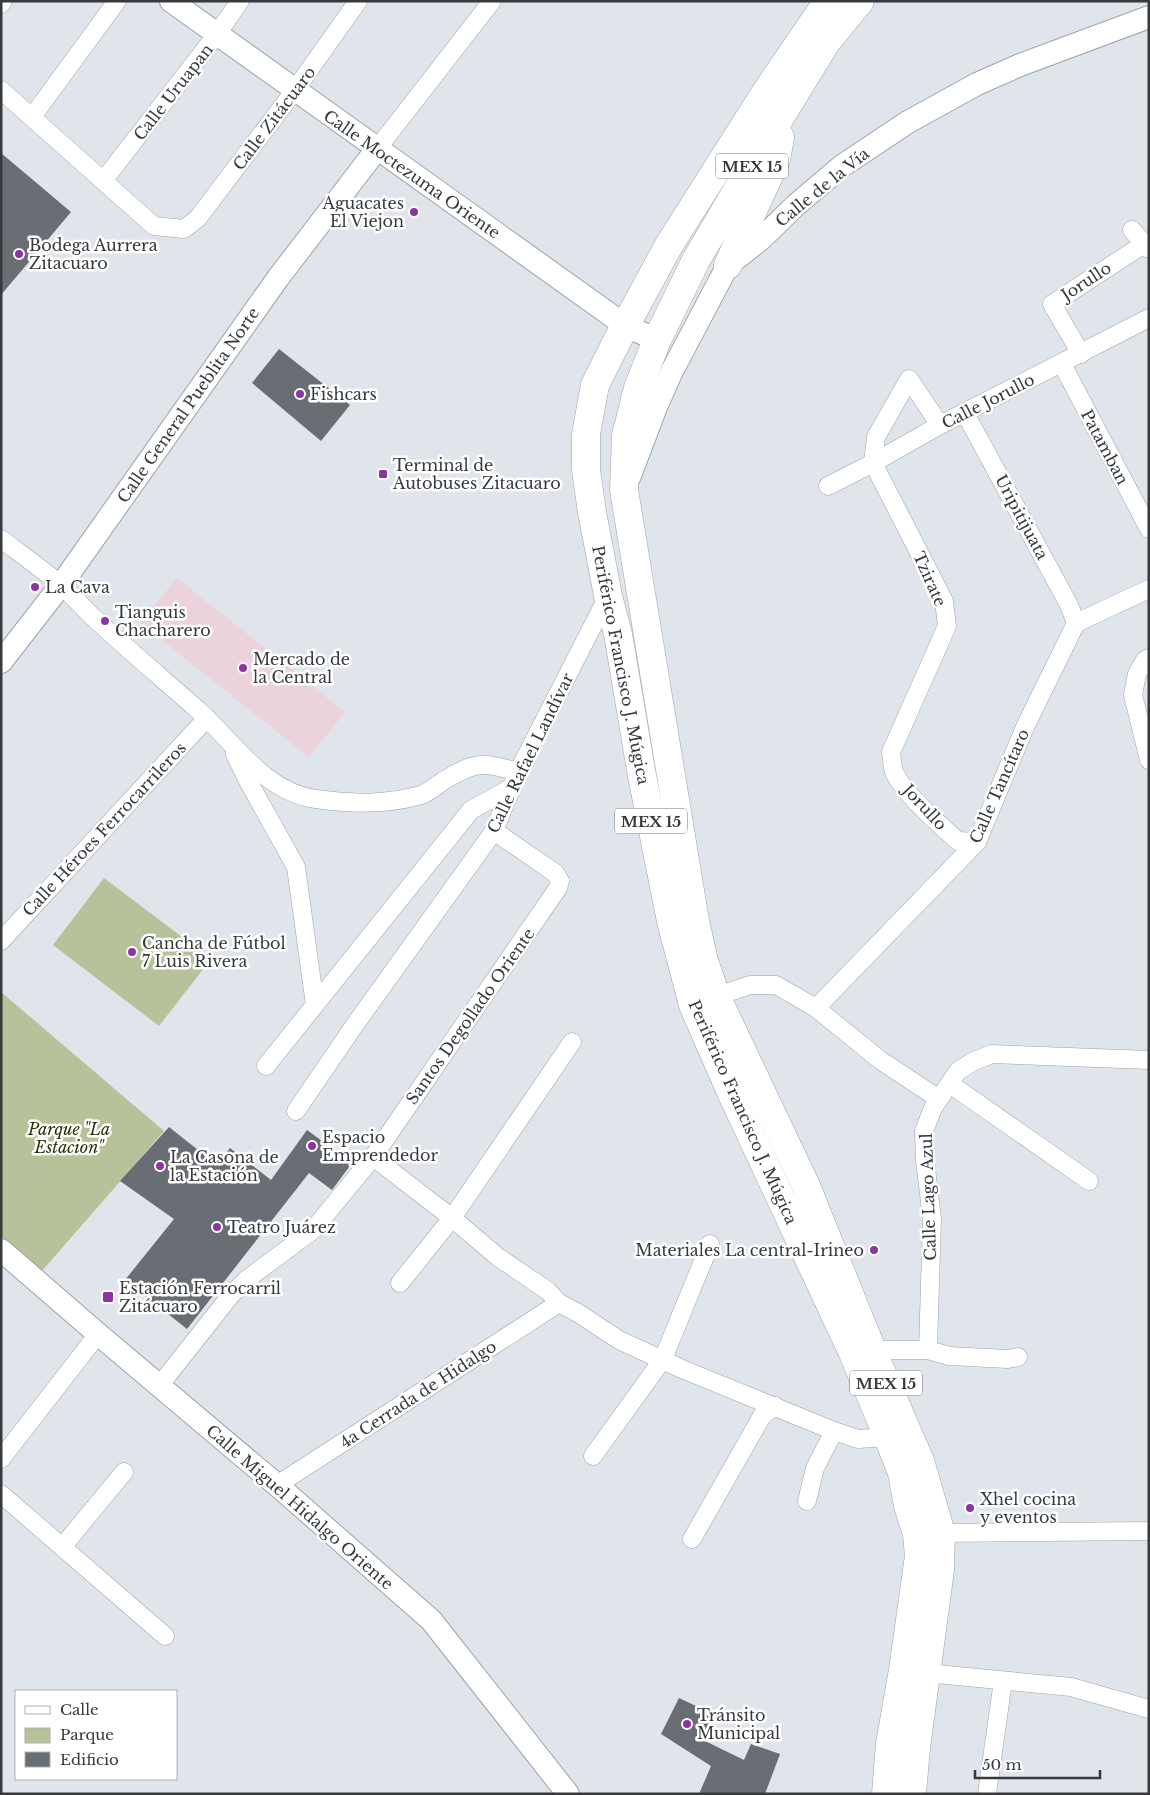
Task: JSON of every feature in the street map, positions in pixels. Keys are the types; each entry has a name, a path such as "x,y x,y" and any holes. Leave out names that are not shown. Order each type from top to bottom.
{"main road":[{"name":"Periférico Francisco J. Múgica","path":"830,1 764,94 669,245 595,385 586,434 586,470 592,512 608,596 618,634 642,776 671,921 705,1001 806,1186 872,1350 920,1461 941,1534 940,1570 915,1672 890,1744 886,1794"},
{"name":"Periférico Francisco J. Múgica","path":"860,1 827,41 784,111 696,260 657,340 638,388 626,436 625,500 695,921 704,961 705,1001 735,1100 853,1353 902,1473 908,1506 918,1534 915,1672 916,1748 912,1794"},
{"path":"728,265 776,160 784,111"},
{"path":"592,512 625,500"}],"street":[{"path":"32,117 118,1"},
{"name":"Calle Moctezuma Oriente","path":"171,1 626,326 657,340"},
{"name":"Calle Uruapan","path":"104,181 217,34 240,1"},
{"name":"Calle Zitácuaro","path":"104,181 154,226 184,229 198,218 295,90 358,1"},
{"path":"377,149 492,1"},
{"name":"Calle de la Vía","path":"625,500 656,407 668,380 728,265 761,239 796,205 842,166 908,122 977,84 1020,64 1149,17"},
{"path":"1,90 104,181"},
{"name":"Calle General Pueblita Norte","path":"1,662 60,585 278,278 377,149"},
{"name":"Jorullo","path":"1081,354 1052,304 1147,247 1132,230"},
{"name":"Calle Jorullo","path":"828,486 940,425 1149,318"},
{"name":"Patamban","path":"1062,364 1149,529"},
{"path":"872,463 876,437 909,379 940,425"},
{"name":"Uripitijuata","path":"965,413 1069,605 1076,623"},
{"name":"Tzirate","path":"872,463 944,601 947,626 891,752"},
{"path":"1,539 60,585 92,616 207,718 232,746 260,772 286,791 314,799 363,804 395,802 424,794 464,768 489,764 514,780 471,810 266,1066"},
{"path":"1076,623 1149,590"},
{"name":"Calle Rafael Landívar","path":"296,1111 354,1026 494,831 514,780 608,596"},
{"name":"Calle Tancítaro","path":"816,1008 977,842 1025,727 1076,623"},
{"path":"1149,658 1145,660 1136,674 1133,695 1145,728 1149,760"},
{"name":"Calle Héroes Ferrocarrileros","path":"4,932 207,718"},
{"path":"232,746 248,781 296,867 315,1005"},
{"name":"Jorullo","path":"891,752 894,771 905,788 918,802 958,841 977,842"},
{"name":"Santos Degollado Oriente","path":"159,1386 231,1295 246,1280 313,1230 372,1157 558,888 560,881 554,873 494,831"},
{"path":"705,1001 750,985 776,985 816,1008 880,1060 939,1099"},
{"path":"400,1283 452,1218 572,1042"},
{"name":"Calle Lago Azul","path":"928,1350 932,1219 925,1160 924,1131 933,1108 958,1071 974,1061 992,1054 1149,1060"},
{"path":"950,1084 1089,1181"},
{"path":"372,1157 452,1218 498,1257 548,1292 559,1302 619,1340 682,1369 834,1431 858,1439 888,1437"},
{"path":"593,1456 663,1359 710,1244"},
{"name":"Calle Miguel Hidalgo Oriente","path":"1,1250 277,1485 431,1620 568,1794"},
{"name":"4a Cerrada de Hidalgo","path":"277,1485 559,1302"},
{"path":"1,1459 98,1334"},
{"path":"872,1350 928,1350 949,1356 1018,1358"},
{"path":"692,1539 762,1416 775,1406"},
{"path":"806,1501 815,1468 834,1431"},
{"path":"63,1546 124,1472"},
{"path":"1,1494 165,1636"},
{"path":"941,1534 1149,1531"},
{"path":"915,1672 1071,1687 1149,1709"},
{"path":"986,1794 1003,1681"}],"shaded area":[{"name":"Mercado de la Central","path":"177,578 345,712 309,757 140,623"}],"green space":[{"name":"Cancha de Fútbol 7 Luis Rivera","path":"104,878 211,959 159,1026 53,945"},
{"name":"Parque \"La Estacion\"","path":"1,992 164,1131 41,1272 1,1238"}],"building":[{"name":"Bodega Aurrera Zitacuaro","path":"1,153 71,212 1,295"},
{"name":"Fishcars","path":"279,349 350,405 321,441 252,383"},
{"name":"Teatro Juárez","path":"169,1127 217,1165 230,1148 271,1180 307,1130 352,1163 332,1190 309,1173 187,1329 125,1280 174,1219 120,1181"},
{"path":"679,1698 713,1714 701,1739 744,1760 751,1744 780,1754 765,1794 699,1794 711,1766 661,1734"}],"place":[{"name":"Aguacates El Viejon","path":"414,212"},
{"name":"Bodega Aurrera Zitacuaro","path":"19,254"},
{"name":"Fishcars","path":"300,394"},
{"name":"Terminal de Autobuses Zitacuaro","path":"383,474"},
{"name":"La Cava","path":"35,587"},
{"name":"Tianguis Chacharero","path":"105,621"},
{"name":"Mercado de la Central","path":"243,668"},
{"name":"Cancha de Fútbol 7 Luis Rivera","path":"132,952"},
{"name":"Espacio Emprendedor","path":"312,1146"},
{"name":"La Casona de la Estación","path":"160,1166"},
{"name":"Teatro Juárez","path":"217,1227"},
{"name":"Materiales La central-Irineo","path":"874,1250"},
{"name":"Estación Ferrocarril Zitácuaro","path":"108,1297"},
{"name":"Xhel cocina y eventos","path":"970,1508"},
{"name":"Tránsito Municipal","path":"687,1724"}]}
